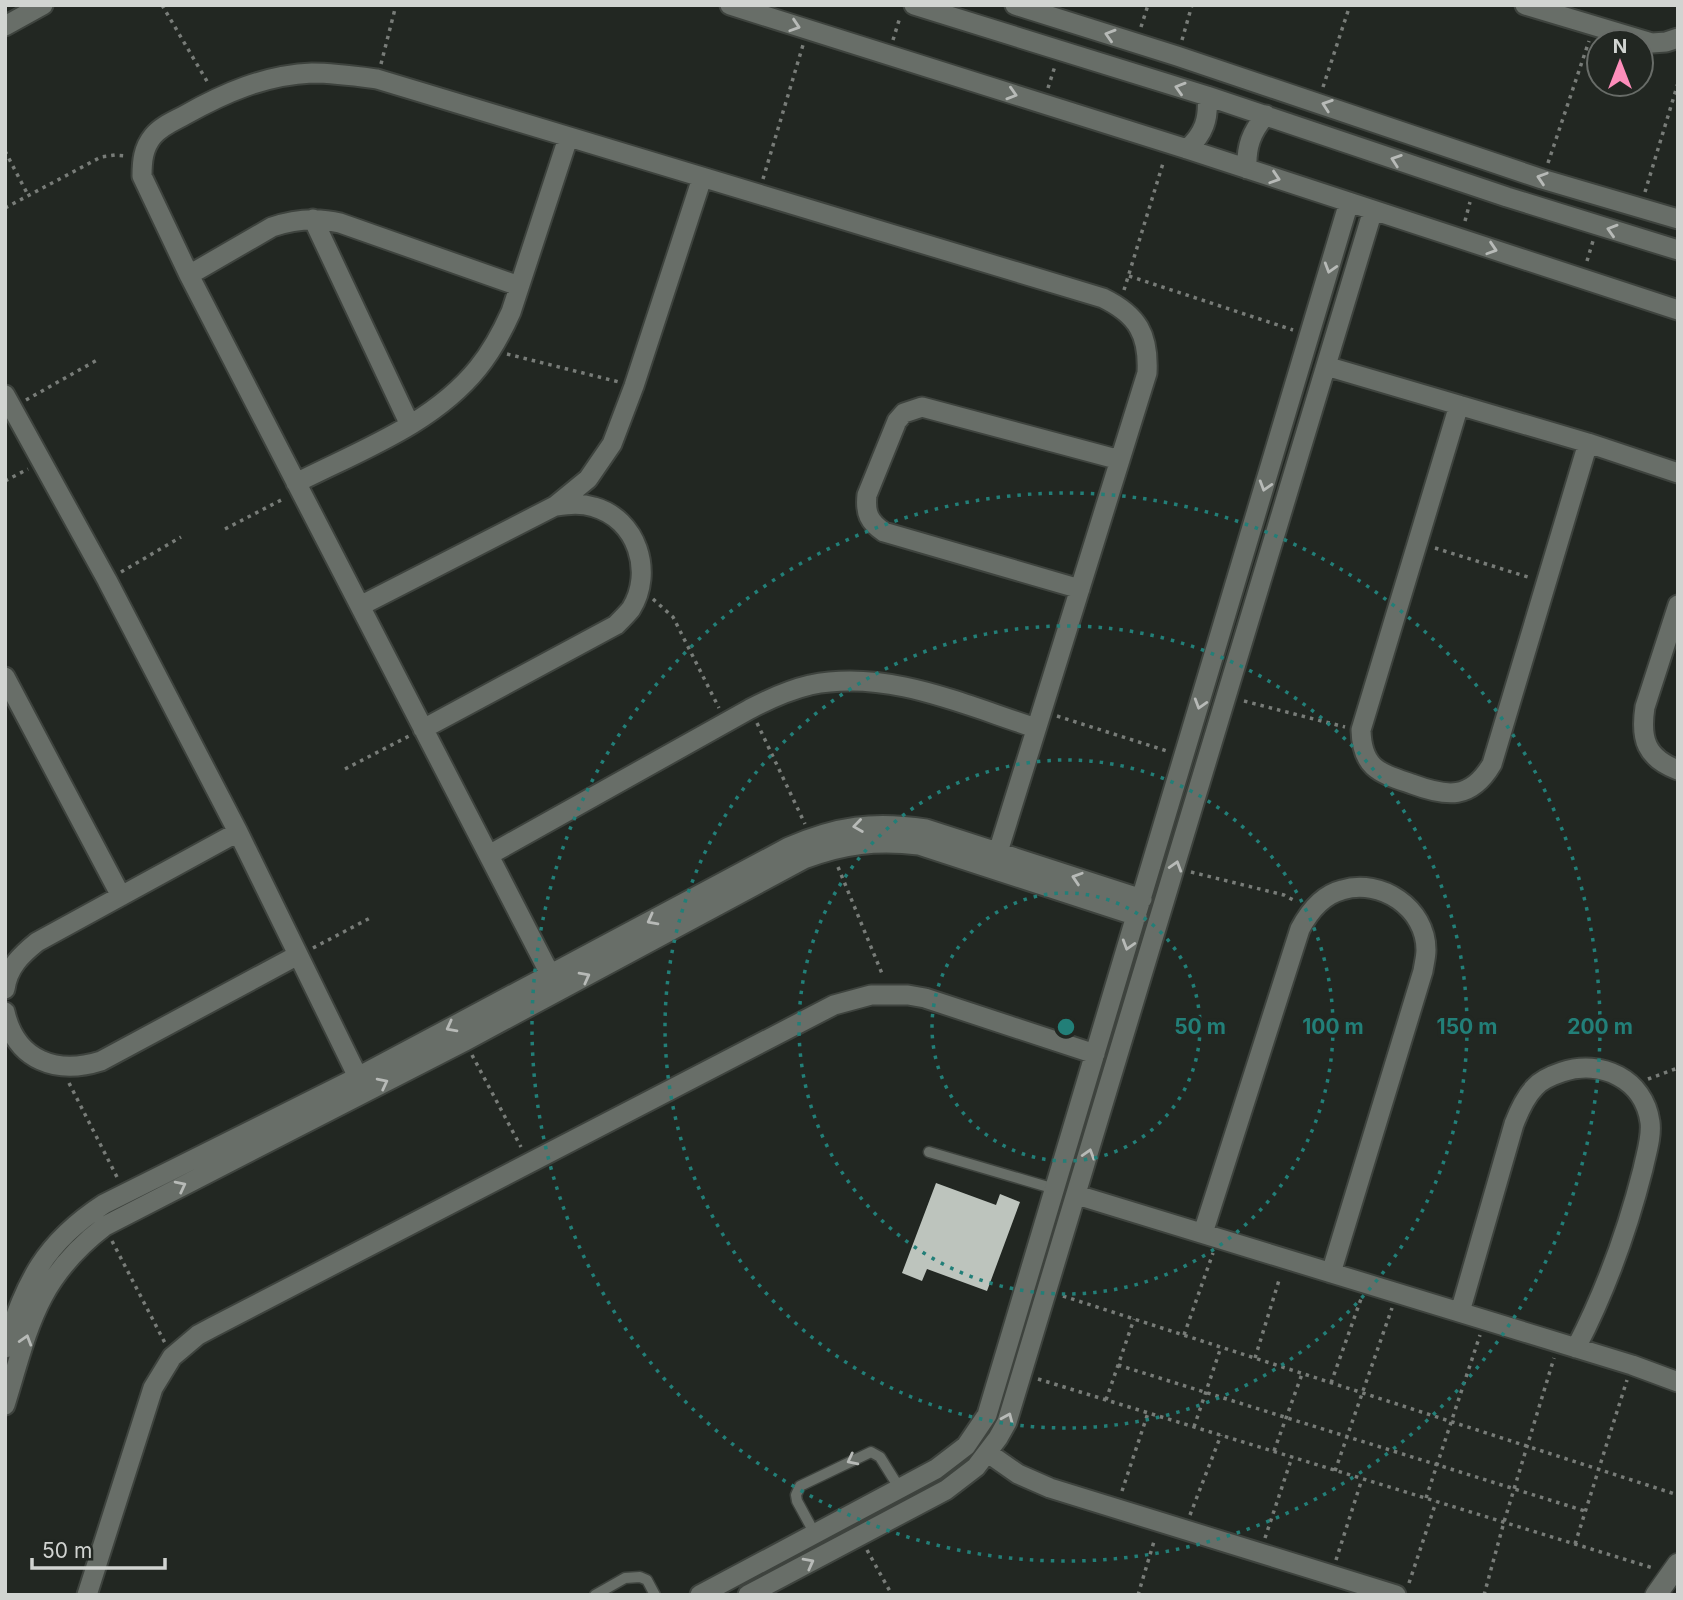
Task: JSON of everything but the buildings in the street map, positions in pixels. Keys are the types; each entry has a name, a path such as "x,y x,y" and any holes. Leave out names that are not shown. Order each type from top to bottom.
{"street":[{"path":"5,26 43,5"},
{"path":"730,5 1247,169 1678,310"},
{"path":"914,5 1207,96 1475,186 1678,250"},
{"path":"1014,5 1177,55 1542,179 1678,219"},
{"path":"1525,5 1652,43 1678,38"},
{"path":"550,974 189,275 142,176 145,148 153,135 216,97 247,85 278,77 333,74 377,79 1103,298 1133,317 1143,334 1148,354 1147,373 998,852"},
{"path":"1178,147 1196,141 1207,120 1207,96"},
{"path":"1247,169 1248,145 1252,134 1266,115"},
{"path":"298,486 435,409 458,390 492,350 511,312 568,138"},
{"path":"360,606 555,506 573,493 601,462 612,444 634,386 702,178"},
{"path":"700,1595 952,1459 978,1432 987,1415 1349,202"},
{"path":"748,1595 946,1490 976,1467 1007,1422 1373,210"},
{"path":"189,275 272,227 286,222 313,219 340,223 519,286"},
{"path":"313,219 410,425"},
{"path":"1326,366 1588,443 1678,473"},
{"path":"9,401 107,580 238,832 358,1077"},
{"path":"1459,405 1361,730 1365,755 1380,773 1437,793 1464,792 1476,785 1492,764 1588,443"},
{"path":"1080,589 884,532 874,526 868,517 867,495 897,421 904,413 922,407 1120,460"},
{"path":"423,729 617,625 630,610 639,591 642,570 639,550 629,531 615,517 596,507 576,503 555,506"},
{"path":"1678,605 1642,722 1644,738 1651,752 1661,764 1678,770"},
{"path":"5,677 121,896"},
{"path":"488,855 750,709 809,685 873,681 1039,719"},
{"path":"5,1348 27,1287 51,1248 85,1216 358,1077 812,837 869,825 926,829 998,852 1139,907"},
{"path":"5,989 6,980 17,959 37,942 238,832"},
{"path":"5,1405 41,1298 68,1258 105,1226 465,1041 804,859 830,849 859,843 889,841 919,845 1139,907"},
{"path":"1211,1236 1300,929 1308,914 1320,901 1341,890 1364,887 1387,892 1407,906 1420,925 1426,948 1423,971 1331,1273"},
{"path":"5,1012 8,1026 21,1046 39,1060 62,1068 82,1067 101,1061 298,955"},
{"path":"87,1595 153,1388 172,1357 198,1335 834,1005 852,999 890,994 925,998 1096,1054"},
{"path":"1460,1312 1514,1124 1522,1105 1535,1086 1554,1074 1573,1068 1595,1067 1616,1073 1634,1086 1646,1105 1651,1124 1649,1143 1614,1268 1598,1305 1568,1345"},
{"path":"1077,1195 1568,1345 1678,1382"},
{"path":"988,1453 1033,1482 1396,1595"},
{"path":"1656,1595 1674,1569"}],"lane":[{"path":"929,1152 1056,1189"},
{"path":"815,1534 797,1501 796,1495 800,1486 871,1452 880,1457 900,1489"},
{"path":"595,1595 633,1577 647,1580 655,1595"}],"path":[{"path":"162,5 216,97"},
{"path":"377,79 396,5"},
{"path":"888,55 904,5"},
{"path":"1177,55 1192,5"},
{"path":"1318,102 1350,5"},
{"path":"1542,179 1594,26"},
{"path":"758,195 808,30"},
{"path":"1043,104 1060,50"},
{"path":"1641,207 1678,83"},
{"path":"1119,306 1178,147"},
{"path":"5,151 28,195"},
{"path":"5,208 101,157 129,156 142,162"},
{"path":"1460,238 1475,186"},
{"path":"1581,278 1598,226"},
{"path":"1129,276 1309,336"},
{"path":"492,350 634,386"},
{"path":"9,401 97,360"},
{"path":"5,481 42,461"},
{"path":"225,529 298,486"},
{"path":"107,580 181,537"},
{"path":"1417,543 1547,583"},
{"path":"639,591 663,606 673,617 726,722"},
{"path":"1227,697 1361,730"},
{"path":"750,709 812,837"},
{"path":"1039,719 1184,757"},
{"path":"345,769 423,729"},
{"path":"830,849 890,994"},
{"path":"1175,868 1293,898 1308,914"},
{"path":"298,955 372,917"},
{"path":"465,1041 530,1164"},
{"path":"62,1068 125,1194"},
{"path":"1634,1086 1678,1068"},
{"path":"105,1226 172,1357"},
{"path":"1183,1335 1211,1236"},
{"path":"1255,1358 1286,1259"},
{"path":"1331,1383 1366,1283"},
{"path":"1048,1291 1678,1495"},
{"path":"1335,1471 1397,1293"},
{"path":"1106,1400 1134,1319"},
{"path":"1426,1498 1485,1320"},
{"path":"1484,1595 1527,1447 1568,1345"},
{"path":"1194,1427 1221,1347"},
{"path":"1118,1365 1585,1511"},
{"path":"1575,1544 1632,1365"},
{"path":"1274,1452 1302,1374"},
{"path":"1023,1375 1575,1544 1674,1569"},
{"path":"1116,1508 1148,1413"},
{"path":"1185,1530 1221,1435"},
{"path":"1260,1553 1292,1457"},
{"path":"1331,1575 1362,1479"},
{"path":"1405,1595 1436,1502"},
{"path":"1138,1595 1159,1522"},
{"path":"860,1536 892,1595"}]}
